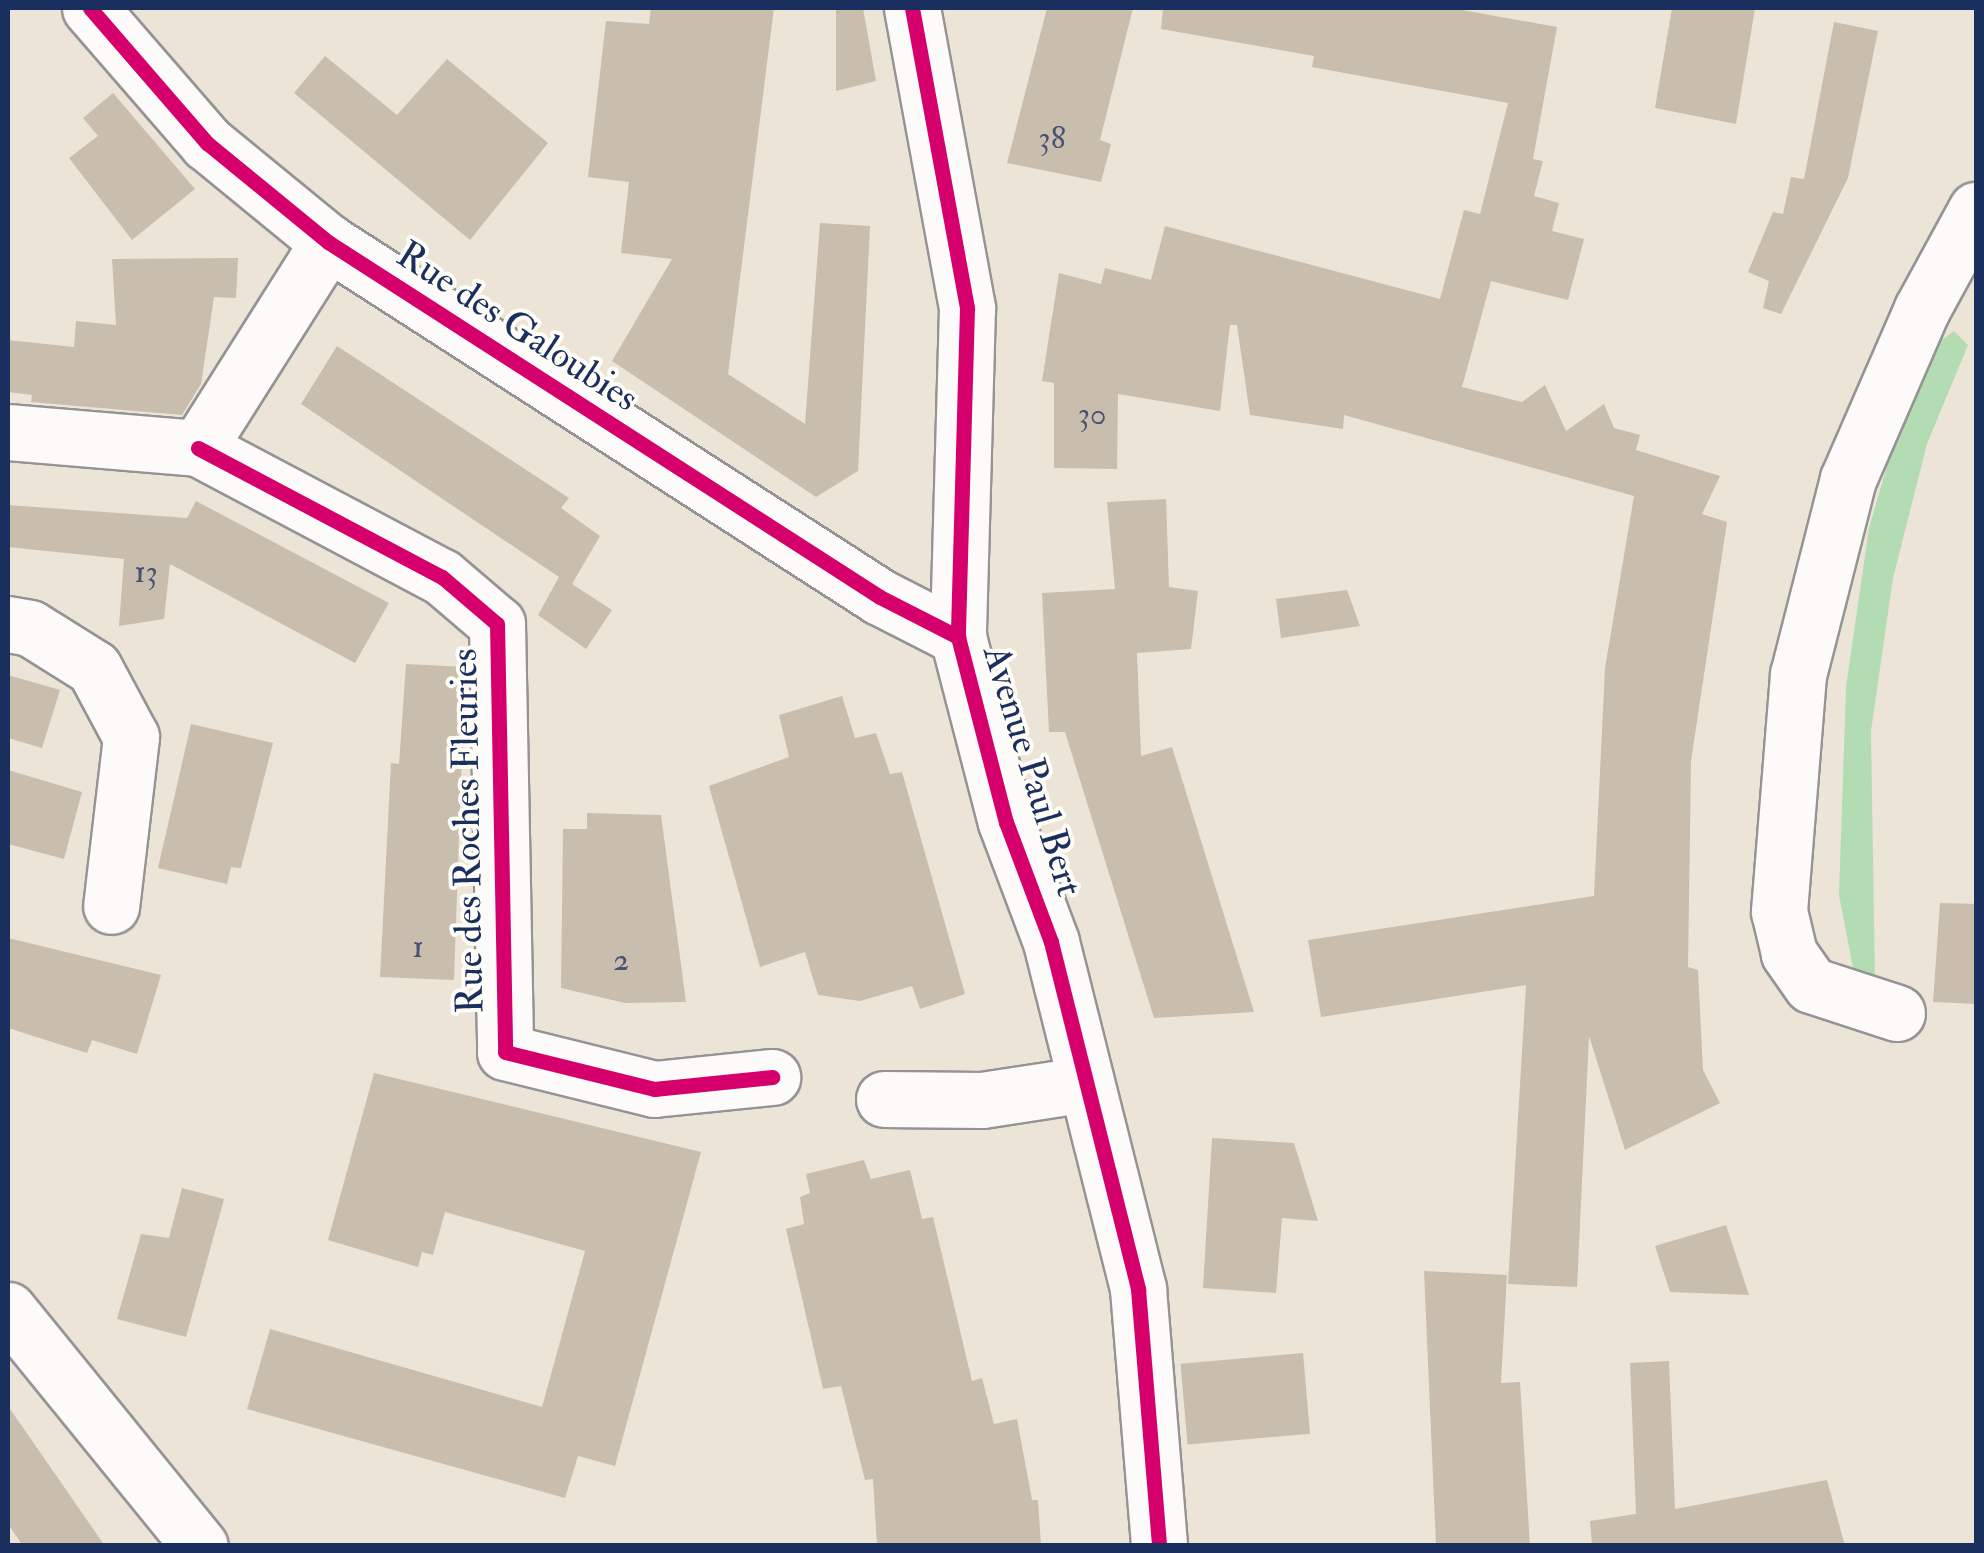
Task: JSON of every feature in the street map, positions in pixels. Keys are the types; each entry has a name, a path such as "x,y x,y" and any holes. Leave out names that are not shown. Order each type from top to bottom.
{"street":[{"name":"Rue des Galoubies","path":"90,8 206,142 328,242 880,597 958,637"},
{"name":"Avenue Paul Bert","path":"912,8 966,308 958,637 975,718 1051,942 1138,1289 1159,1546"},
{"path":"1897,1013 1811,985 1789,954 1780,911 1798,674 1848,479 1922,308 1976,210"},
{"path":"198,448 328,242"},
{"name":"Rue des Roches Fleuries","path":"8,432 198,448 442,577 497,624 506,1052 654,1089 772,1077"},
{"path":"8,624 30,628 94,668 131,737 111,906"},
{"path":"884,1098 982,1100 1086,1084"},
{"path":"8,1310 200,1546"}],"green space":[{"path":"1954,331 1968,345 1927,444 1893,578 1871,731 1875,983 1854,973 1839,895 1846,687 1869,528 1906,401 1935,345"}],"building":[{"path":"651,8 774,8 728,374 805,424 820,223 870,226 858,471 816,497 612,361 672,259 621,253 629,182 588,177 606,21 649,24"},
{"path":"836,8 863,8 876,81 836,91"},
{"path":"1047,8 1133,8 1100,140 1111,144 1101,182 1007,163"},
{"path":"1163,8 1451,8 1557,27 1533,159 1543,161 1534,196 1559,203 1552,231 1584,239 1568,300 1491,281 1462,387 1522,402 1545,385 1566,431 1604,404 1614,428 1640,435 1636,450 1720,476 1702,514 1727,522 1691,761 1688,967 1698,970 1703,1070 1720,1103 1625,1150 1589,1036 1577,1287 1508,1284 1526,985 1321,1017 1308,940 1594,896 1605,668 1634,496 1344,415 1343,429 1250,415 1237,325 1230,325 1220,411 1118,394 1117,469 1054,468 1054,383 1042,381 1059,273 1101,284 1105,268 1151,280 1165,226 1440,299 1464,210 1480,214 1508,103 1312,67 1314,56 1161,29"},
{"path":"1672,8 1755,8 1736,124 1655,108"},
{"path":"1834,22 1878,31 1848,178 1781,314 1763,308 1769,281 1748,272 1773,212 1783,214 1791,177 1804,179"},
{"path":"325,56 397,115 447,59 548,143 470,240 294,93"},
{"path":"113,93 195,189 132,240 69,158 98,136 83,118"},
{"path":"238,258 236,298 214,297 201,384 182,415 31,402 32,395 8,392 8,340 74,347 76,321 116,325 112,259"},
{"path":"337,346 569,498 561,508 600,536 572,584 612,610 586,649 538,615 559,577 301,404"},
{"path":"1166,499 1169,587 1198,591 1191,649 1137,653 1141,756 1172,747 1254,1012 1154,1018 1065,732 1049,732 1042,593 1115,589 1107,502"},
{"path":"196,501 389,603 355,663 170,564 164,619 119,626 124,559 8,547 8,505 187,518"},
{"path":"1347,590 1360,626 1281,638 1276,599"},
{"path":"406,664 465,667 454,980 380,977 391,763 399,764"},
{"path":"8,675 60,690 42,748 8,738"},
{"path":"842,696 855,738 876,733 890,774 902,772 965,994 920,1009 912,986 860,1001 818,995 805,952 760,967 709,786 789,757 779,715"},
{"path":"191,724 273,743 241,868 231,867 227,884 158,868"},
{"path":"8,770 82,792 64,859 8,844"},
{"path":"587,813 661,815 686,1002 625,1003 561,988 563,829 587,829"},
{"path":"1940,903 1976,904 1976,1004 1933,1002"},
{"path":"8,938 161,975 137,1054 92,1040 87,1053 8,1028"},
{"path":"374,1073 701,1152 615,1466 578,1456 565,1498 247,1409 270,1329 542,1407 585,1251 445,1212 433,1255 422,1252 418,1267 328,1240"},
{"path":"1212,1138 1294,1143 1318,1221 1282,1218 1276,1293 1203,1288"},
{"path":"864,1160 871,1179 910,1170 922,1219 933,1217 972,1381 982,1378 994,1424 1017,1419 1032,1500 1038,1500 1041,1546 877,1546 873,1479 865,1480 841,1386 823,1389 786,1229 804,1224 800,1197 810,1193 806,1174"},
{"path":"182,1188 224,1199 186,1337 117,1319 141,1234 169,1238"},
{"path":"1726,1225 1749,1295 1670,1292 1655,1246"},
{"path":"1424,1271 1507,1275 1501,1383 1520,1382 1530,1546 1436,1546"},
{"path":"1303,1353 1310,1434 1188,1444 1180,1364"},
{"path":"1669,1361 1675,1509 1827,1480 1845,1546 1592,1546 1590,1521 1636,1514 1630,1363"},
{"path":"8,1406 105,1546 23,1546 8,1524"}],"cycle path":[{"path":"90,8 207,143 328,242 880,597 958,637"},
{"path":"912,8 967,308 958,637 1006,822 1051,942 1138,1289 1159,1546"},
{"path":"198,448 442,577 497,624 505,1052 654,1089 772,1077"}]}
